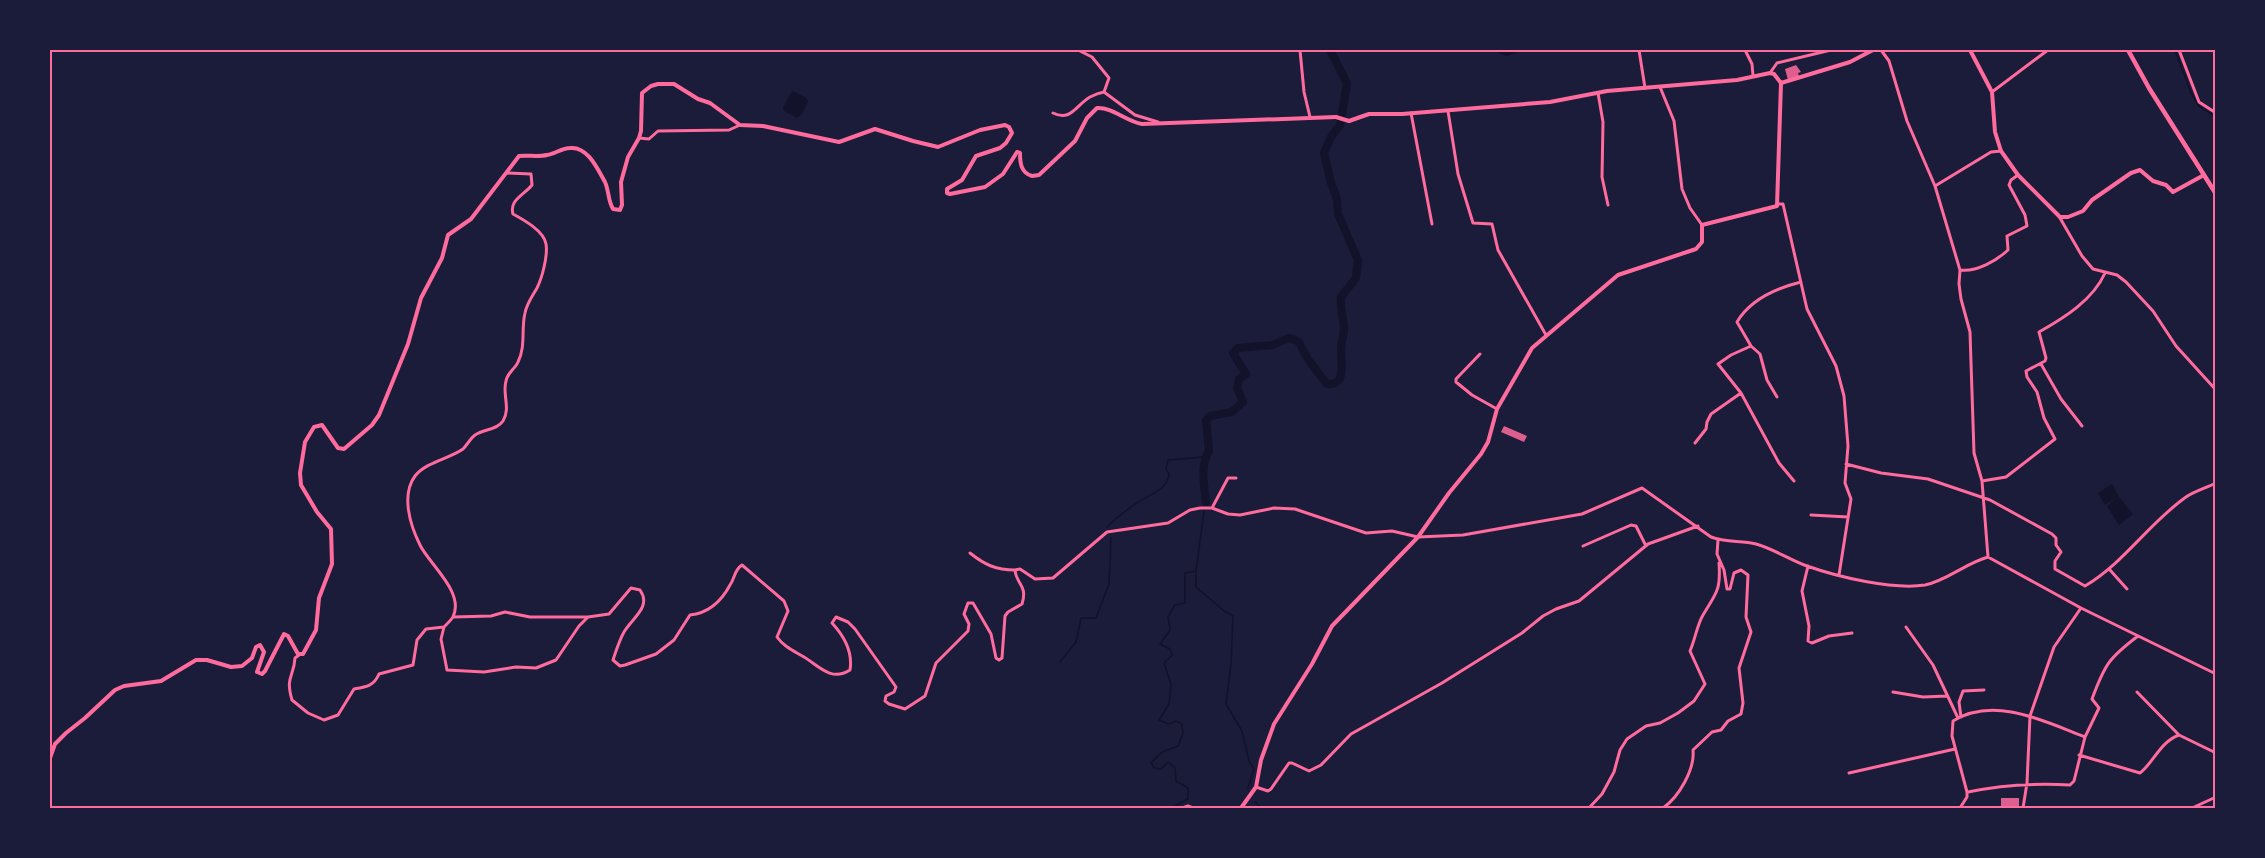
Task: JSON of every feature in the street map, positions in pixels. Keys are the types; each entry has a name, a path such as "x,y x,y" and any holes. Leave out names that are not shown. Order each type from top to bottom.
{"highway":[{"path":"2128,50 2149,88 2216,194"}],"main road":[{"path":"1781,83 1850,62 1873,50"},
{"path":"1970,50 1992,92 1995,132 2001,151 2018,175 2060,217 2068,217 2083,211 2092,200 2140,170 2153,182 2166,185 2173,192 2204,175"},
{"path":"50,758 55,744 66,733 86,718 106,697 124,686 161,681 196,660 207,660 231,667 242,666 252,658 256,647 260,645 264,652 257,672 262,674 266,671 284,634 288,636 299,655 303,654 315,630 319,598 332,564 333,536 329,525 317,512 301,485 300,473 305,442 314,426 322,425 338,448 344,449 372,425 383,406 408,344 421,298 442,258 448,235 471,219 519,156 550,155 570,147 575,149 592,159 607,186 611,206 620,210 623,202 621,182 628,157 639,138 642,93 651,86 658,84 679,86 698,99 710,103 740,125 763,126 839,142 876,129 938,147 980,130 1005,125 1009,127 1012,133 1006,143 1000,148 976,156 962,180 947,189 947,193 950,194 985,187 1003,174 1017,152 1020,153 1024,171 1032,176 1039,175 1075,141 1087,118 1097,108 1103,108 1131,123 1163,124 1310,117 1336,117 1349,121 1369,114 1448,111 1550,102 1599,93 1737,80 1774,74 1781,83 1776,177 1778,204 1727,220 1702,225 1702,243 1696,249 1623,272 1546,335 1527,354 1497,409 1484,449 1418,537 1332,626 1312,664 1274,724 1261,760 1256,787 1241,808"}],"street":[{"path":"1053,113 1059,116 1071,114 1089,98 1104,92 1109,78 1092,57 1078,50"},
{"path":"1300,50 1304,92 1310,117"},
{"path":"1639,50 1645,88"},
{"path":"1745,50 1752,64 1753,76"},
{"path":"1770,73 1777,63 1831,50"},
{"path":"1881,50 1889,61 1907,122 1935,186 1960,270 1961,298 1970,332 1974,453 1982,482 1988,557"},
{"path":"1992,92 2048,50"},
{"path":"2179,50 2199,102 2216,113"},
{"path":"1660,87 1674,121 1682,189 1690,208 1702,225"},
{"path":"1104,92 1135,115 1163,124"},
{"path":"1599,93 1603,122 1602,177 1608,205"},
{"path":"1448,111 1458,174 1473,223 1492,225 1498,250 1546,335"},
{"path":"1411,113 1432,224"},
{"path":"639,138 649,139 658,131 729,130 740,125"},
{"path":"1935,186 1991,152 2001,151"},
{"path":"506,173 531,174 532,185 513,202 511,208 513,214 545,238 547,251 537,288 531,296 524,315 525,339 519,362 506,377 504,390 507,411 504,420 498,426 475,435 463,448 416,474 408,488 407,505 420,546 445,577 453,597 455,609 453,617 444,627 441,639 447,670 484,672 516,667 536,668 556,660 573,634 588,617"},
{"path":"1960,270 1977,267 1999,258 2008,250 2007,236 2027,226 2025,215 2009,185 2011,180 2018,175"},
{"path":"1778,204 1783,204 1807,309 1836,366 1844,396 1845,483 1851,499 1839,575"},
{"path":"2060,217 2082,256 2093,269 2117,275 2126,282 2153,311 2176,346 2216,390"},
{"path":"1982,482 2006,477 2055,438 2044,418 2037,392 2026,377 2026,371 2041,364 2046,358 2039,332 2077,308 2099,286 2104,273"},
{"path":"1777,398 1767,380 1760,354 1751,346 1737,322 1742,313 1774,291 1801,282"},
{"path":"1751,346 1718,364 1742,393 1779,463 1794,481"},
{"path":"1480,354 1456,380 1472,395 1497,409"},
{"path":"2041,364 2061,399 2082,426"},
{"path":"1695,443 1706,429 1712,414 1742,393"},
{"path":"1846,464 1881,473 1928,479 1984,499 2052,534 2061,552 2055,561 2055,570 2085,586 2110,570 2142,535 2185,498 2216,483"},
{"path":"1212,508 1228,478 1236,478"},
{"path":"970,553 984,565 1020,569 1035,579 1053,578 1107,532 1165,524 1190,510 1212,508 1227,514 1240,515 1274,508 1295,509 1366,533 1392,531 1418,537 1463,535 1582,514 1642,488 1718,540 1755,544 1808,566 1858,580 1907,586 1927,585 1976,560 1988,557 2081,608 2216,674"},
{"path":"1811,515 1848,518"},
{"path":"1584,546 1632,525 1636,526 1646,546"},
{"path":"1256,787 1268,791 1271,789 1289,763 1309,771 1321,765 1351,734 1442,683 1480,657 1522,633 1543,616 1580,601 1646,546 1698,526"},
{"path":"1663,808 1675,797 1692,768 1693,750 1712,732 1721,730 1728,720 1740,714 1743,703 1739,668 1751,632 1746,617 1748,575 1741,570 1734,573 1730,589 1727,589 1724,570 1717,554 1718,540"},
{"path":"1589,808 1602,794 1614,772 1620,750 1627,739 1646,726 1660,723 1678,713 1694,701 1705,684 1690,651 1702,616 1709,608 1719,588 1719,561"},
{"path":"453,617 491,616 505,612 530,617 588,617 609,614 631,588 640,590 644,595 643,606 623,633 614,660 620,666 656,654 674,640 690,615 711,610 731,585 736,569 742,565 784,600 788,611 777,638 781,644 809,660 821,670 834,675 843,674 850,670 850,651 842,634 832,623 836,617 842,618 855,629 896,687 894,692 886,696 885,701 905,709 925,696 936,663 968,631 969,624 964,614 968,603 973,603 988,628 996,658 1001,659 1005,616 1022,604 1024,596 1024,587 1015,574 1015,570"},
{"path":"1808,566 1802,591 1809,626 1808,641 1812,643 1829,636 1852,633"},
{"path":"2110,570 2127,589"},
{"path":"2023,808 2027,783 2030,716 2054,647 2081,608"},
{"path":"299,655 295,658 288,677 292,700 324,720 338,715 354,689 375,683 379,674 413,665 417,640 426,629 444,627"},
{"path":"1906,627 1933,665 1960,717"},
{"path":"1967,792 1994,786 2027,783 2070,785 2074,781 2085,737 2099,708 2092,699 2100,676 2112,656 2138,636"},
{"path":"1960,717 1959,702 1963,690 1984,690"},
{"path":"1893,692 1923,697 1948,695"},
{"path":"2137,692 2179,735 2216,753"},
{"path":"1960,808 1967,797 1967,792 1955,749 1952,724 1960,717 1974,712 2007,711 2030,716 2085,737"},
{"path":"2079,755 2140,773 2158,750 2172,737 2179,735"},
{"path":"1849,773 1955,749"},
{"path":"2192,808 2216,797"},
{"path":"1182,808 1188,806 1193,808"}],"shaded area":[{"path":"792,91 805,97 808,101 802,114 797,118 784,111 783,108"},
{"path":"2112,484 2133,514 2119,525 2107,506 2118,497 2105,505 2098,493"}],"building":[{"path":"1796,65 1801,72 1798,73 1799,76 1788,80 1785,69"},
{"path":"1504,426 1527,436 1524,442 1501,432"},
{"path":"2001,798 2019,798 2019,808 2001,808"}],"waterway":[{"path":"1206,502 1204,462 1209,451 1206,420 1210,416 1232,412 1243,402 1237,388 1239,379 1246,374 1233,353 1238,348 1273,345 1288,338 1293,339 1299,342 1307,358 1327,384 1338,381 1342,373 1341,348 1344,331 1341,297 1356,278 1358,260 1338,214 1337,199 1324,153 1331,137 1340,125 1347,83 1330,50"},
{"path":"1502,50 1507,52 1513,50"},
{"path":"2175,50 2191,93 2199,106 2216,117"},
{"path":"1107,527 1116,518 1164,485 1169,474 1166,469 1168,460 1204,457"},
{"path":"1171,808 1188,799 1188,788 1176,781 1175,768 1168,762 1161,769 1154,768 1151,763 1162,752 1178,746 1183,733 1182,724 1176,721 1169,724 1159,720 1169,704 1171,684 1164,663 1172,655 1170,649 1160,644 1170,630 1168,617 1175,605 1185,603 1185,573 1196,571 1204,511"},
{"path":"1060,662 1076,642 1081,618 1096,618 1109,584 1111,538"},
{"path":"1196,572 1196,587 1233,616 1226,704 1242,731 1249,761 1254,769 1248,788"},
{"path":"1255,802 1261,808"}]}
